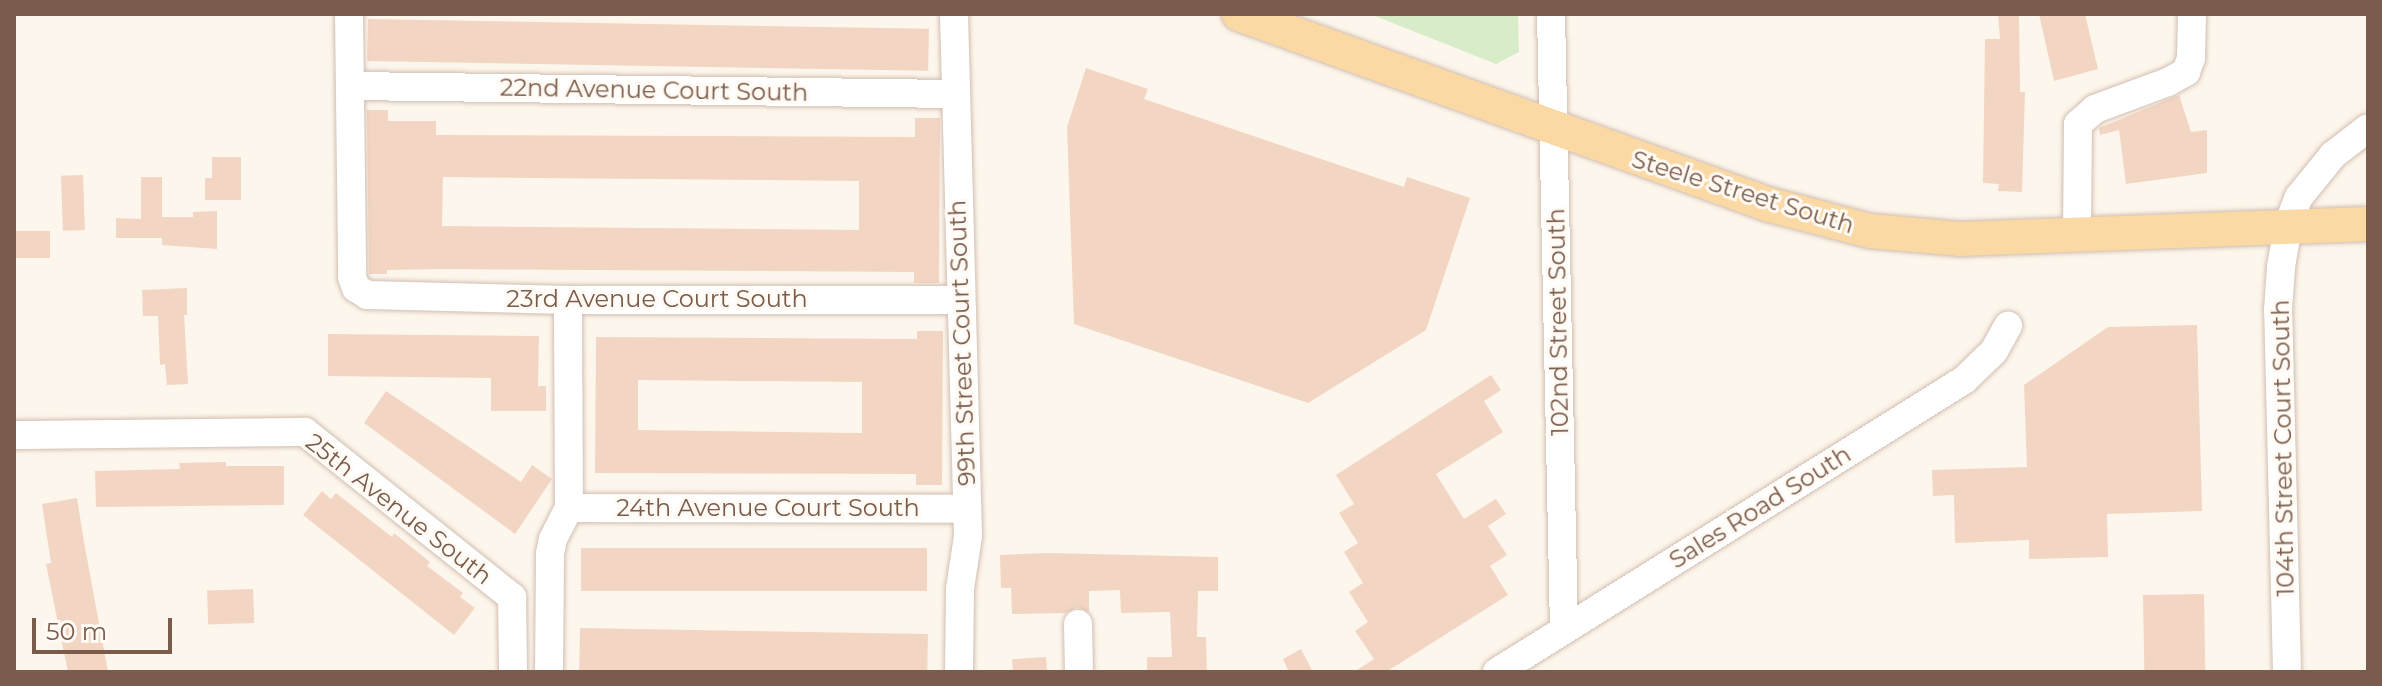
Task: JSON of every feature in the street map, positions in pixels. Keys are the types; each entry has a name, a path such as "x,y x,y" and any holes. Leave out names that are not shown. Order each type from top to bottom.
{"main road":[{"name":"Steele Street South","path":"1239,14 1554,130 1767,204 1840,225 1898,235 1959,239 2368,224"}],"street":[{"path":"349,14 351,86"},
{"name":"99th Street Court South","path":"954,14 967,509 967,561 960,589 959,672"},
{"name":"102nd Street South","path":"1551,14 1564,629"},
{"path":"2077,235 2076,131 2087,113 2186,72 2191,58 2192,14"},
{"name":"22nd Avenue Court South","path":"351,86 956,94"},
{"name":"23rd Avenue Court South","path":"351,86 352,277 356,288 375,297 960,300"},
{"path":"2288,225 2299,197 2315,174 2333,155 2368,128"},
{"name":"104th Street Court South","path":"2287,672 2278,310 2288,225"},
{"path":"549,672 550,554 559,524 569,508 568,300"},
{"name":"Sales Road South","path":"1497,672 1964,380 1994,351 2008,326"},
{"name":"25th Avenue South","path":"14,435 305,432 512,597 513,672"},
{"name":"24th Avenue Court South","path":"569,508 967,509"},
{"path":"1078,624 1079,672"}],"green space":[{"path":"1370,14 1518,14 1519,52 1496,64"}],"building":[{"path":"1998,14 2019,14 2020,92 2025,92 2022,192 1998,191 1999,184 1983,183 1985,39 2000,39"},
{"path":"2039,14 2085,14 2098,69 2054,81"},
{"path":"368,19 929,29 928,71 367,61"},
{"path":"1086,68 1148,89 1144,99 1404,187 1407,177 1470,198 1426,330 1308,403 1074,324 1067,127"},
{"path":"2179,95 2191,132 2207,130 2207,173 2126,184 2119,130 2100,135 2099,128"},
{"path":"367,110 388,110 388,121 436,121 436,135 915,137 915,118 940,118 939,283 914,283 914,272 442,269 387,270 387,274 369,274","holes":["443,177 859,181 859,230 442,226"]},
{"path":"212,157 241,157 241,200 205,200 205,178 212,178"},
{"path":"83,175 85,230 63,231 61,176"},
{"path":"141,177 162,177 162,217 193,217 193,212 217,211 217,249 162,245 162,238 116,238 116,218 141,219"},
{"path":"14,231 50,231 50,258 14,258"},
{"path":"187,288 187,315 184,315 188,384 167,385 165,364 160,365 158,316 143,316 142,290"},
{"path":"2197,325 2202,511 2107,514 2108,557 2029,559 2029,540 1955,543 1954,495 1933,496 1932,470 2027,467 2024,385 2108,327"},
{"path":"917,331 943,331 942,485 916,485 916,474 595,473 596,337 917,339","holes":["638,380 862,382 862,433 638,430"]},
{"path":"328,334 539,336 538,386 546,386 546,411 491,411 491,378 328,376"},
{"path":"1491,375 1501,390 1484,401 1503,432 1436,474 1464,519 1496,499 1506,514 1488,526 1507,555 1490,566 1508,595 1386,672 1354,672 1374,659 1355,631 1368,622 1349,592 1363,583 1344,552 1358,543 1339,513 1354,504 1336,475"},
{"path":"386,391 521,482 532,465 552,479 515,534 364,423"},
{"path":"226,462 226,466 284,466 284,505 96,507 95,471 180,469 179,463"},
{"path":"322,491 331,499 336,493 392,537 394,533 430,562 427,566 463,593 460,597 475,608 454,635 303,515"},
{"path":"77,498 108,672 68,672 46,564 51,563 42,504"},
{"path":"581,548 927,548 927,591 581,591"},
{"path":"1047,553 1218,557 1218,591 1198,591 1197,637 1206,637 1207,672 1147,672 1147,657 1172,657 1170,612 1121,613 1120,590 1089,591 1089,612 1077,607 1066,613 1012,614 1011,588 1001,588 1000,555"},
{"path":"253,589 254,623 208,625 207,591"},
{"path":"2204,594 2205,672 2144,672 2143,595"},
{"path":"580,628 928,634 927,672 579,671"},
{"path":"1301,649 1313,672 1289,672 1283,659"},
{"path":"1046,657 1047,672 1013,672 1012,659"}]}
